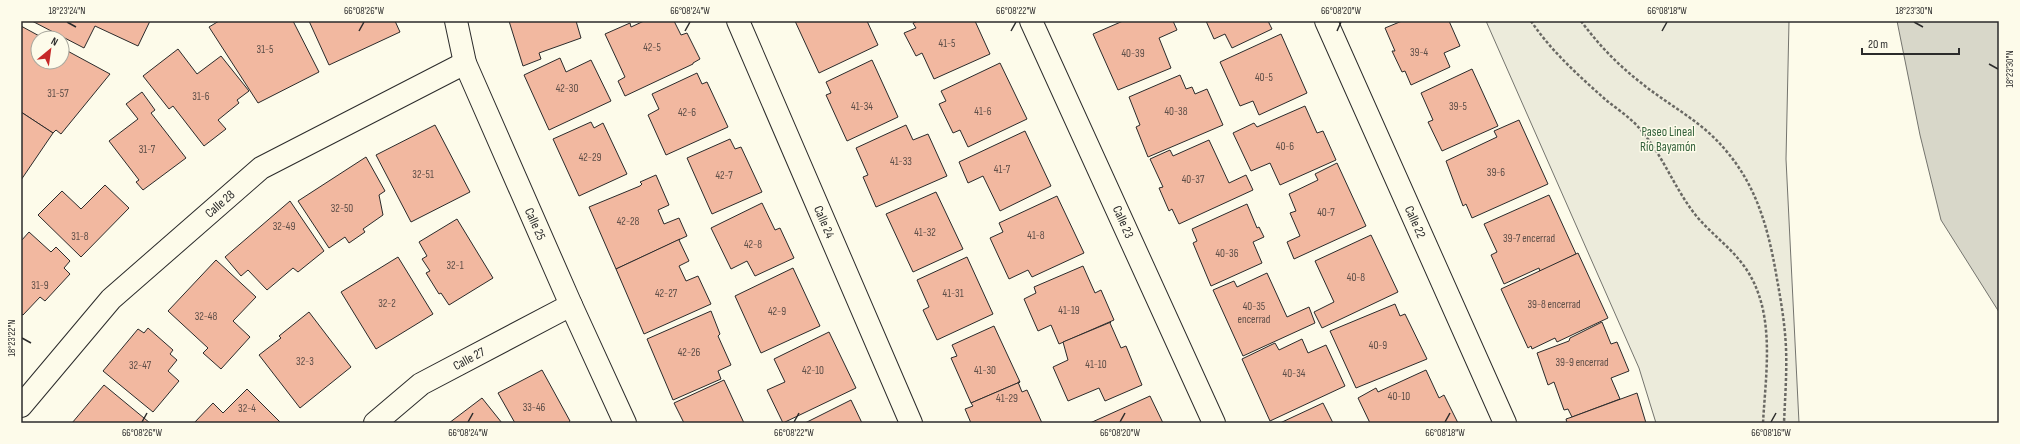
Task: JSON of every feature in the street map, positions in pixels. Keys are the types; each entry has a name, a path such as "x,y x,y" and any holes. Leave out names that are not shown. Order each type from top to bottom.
{"street":[{"name":"Calle 25","path":"456,21 465,63 571,305 625,423"},
{"name":"Calle 24","path":"738,21 911,423"},
{"name":"Calle 23","path":"1031,21 1214,423"},
{"name":"Calle 22","path":"1326,21 1505,423"},
{"name":"Calle 28","path":"21,406 111,299 261,168 465,63"},
{"name":"Calle 27","path":"375,423 421,384 571,305"}],"path":[{"path":"1531,21 1542,38 1580,77 1641,130 1692,210 1742,263 1760,298 1766,324 1763,423"},
{"path":"1582,21 1616,62 1640,83 1688,116 1721,145 1732,157 1756,196 1767,226 1783,315 1786,347 1784,423"}],"green space":[{"name":"Paseo Lineal Río Bayamón","path":"1486,21 1789,21 1786,159 1799,423 1656,423 1639,368"}],"shaded area":[{"path":"1897,21 1999,21 1999,312 1941,220 1920,135"}],"building":[{"path":"32,21 150,21 138,46 95,26 84,48 70,41 70,30 49,30"},
{"path":"219,21 293,21 319,72 258,103 209,27"},
{"path":"309,21 395,21 400,32 329,65"},
{"path":"509,21 576,21 581,38 539,53 541,59 523,66"},
{"path":"644,21 674,21 681,35 687,33 700,59 693,64 625,96 618,81 625,77 605,34 630,23 631,27"},
{"path":"795,21 867,21 878,45 819,73"},
{"path":"918,21 975,21 990,54 934,79 922,53 916,56 904,33 916,28 913,23"},
{"path":"1123,21 1173,21 1177,30 1159,38 1171,68 1118,90 1093,34"},
{"path":"1206,21 1268,21 1272,29 1232,48 1225,34 1214,39"},
{"path":"1402,21 1449,21 1460,46 1444,53 1450,67 1411,85 1405,71 1402,72 1392,51 1395,51 1385,28"},
{"path":"21,26 30,31 30,70 70,70 70,52 110,74 61,134 56,130 53,133 21,112"},
{"path":"1281,34 1307,93 1259,115 1253,101 1240,106 1220,62"},
{"path":"178,49 197,74 221,56 249,91 237,100 239,103 218,120 226,129 204,146 173,106 169,109 143,76"},
{"path":"560,58 566,72 591,60 611,101 549,130 524,75"},
{"path":"872,60 898,117 847,141 826,95 831,93 826,82"},
{"path":"1000,63 1027,119 968,147 960,130 953,133 939,104 946,101 941,91"},
{"path":"1472,69 1498,126 1442,151 1428,122 1433,120 1421,93"},
{"path":"697,73 702,84 707,82 728,127 666,155 648,115 659,109 652,94"},
{"path":"1180,75 1186,89 1192,87 1195,94 1207,89 1223,125 1148,157 1136,127 1140,125 1129,97"},
{"path":"142,92 155,110 151,113 186,158 143,190 136,182 139,180 109,141 138,119 126,104"},
{"path":"1305,106 1317,133 1323,131 1336,160 1280,185 1270,163 1251,171 1233,133 1254,123 1257,127"},
{"path":"21,112 53,133 21,180"},
{"path":"1519,120 1548,184 1472,218 1466,204 1463,206 1446,161 1497,137 1494,131"},
{"path":"591,122 594,128 603,123 627,174 579,196 553,139"},
{"path":"435,125 470,192 411,222 376,155"},
{"path":"906,125 913,140 928,134 947,176 876,207 863,177 868,175 856,148"},
{"path":"1025,131 1051,186 1000,211 983,176 968,183 959,162"},
{"path":"730,139 735,149 741,147 762,192 712,214 687,158"},
{"path":"1209,140 1229,183 1246,175 1253,190 1179,224 1172,209 1169,211 1159,188 1163,187 1150,159 1170,150 1173,156"},
{"path":"366,157 385,191 379,195 383,215 363,229 365,232 349,243 345,237 329,248 298,201"},
{"path":"1337,163 1366,226 1294,259 1287,242 1300,236 1290,213 1296,211 1289,194 1318,180 1315,174"},
{"path":"656,175 669,205 658,210 664,224 679,218 687,236 616,269 589,207 640,186 642,184 640,182"},
{"path":"105,185 129,208 81,257 38,215 62,191 81,209"},
{"path":"936,192 963,249 913,272 886,214"},
{"path":"1549,195 1576,254 1540,272 1539,268 1504,284 1491,255 1497,252 1484,224"},
{"path":"1057,196 1084,253 1032,277 1028,270 1009,279 990,238 1003,232 999,223"},
{"path":"290,201 324,251 298,272 293,268 267,290 248,270 241,276 225,257"},
{"path":"762,203 775,230 780,228 794,258 755,276 747,261 731,269 711,228"},
{"path":"1247,204 1257,228 1259,227 1264,237 1253,242 1262,263 1211,286 1193,243 1197,241 1192,229"},
{"path":"457,219 493,278 449,305 441,293 439,294 426,273 430,271 422,259 427,256 419,242"},
{"path":"29,232 51,252 56,247 70,261 64,268 70,274 45,301 40,297 23,315 21,314 21,241"},
{"path":"1371,235 1398,292 1322,328 1314,312 1334,302 1315,261"},
{"path":"680,239 679,240 689,261 679,266 686,281 698,276 711,304 644,334 616,269"},
{"path":"1578,253 1608,318 1557,342 1555,338 1532,349 1531,346 1528,348 1501,289"},
{"path":"398,257 433,314 376,349 341,292"},
{"path":"967,257 993,314 937,340 923,310 929,307 917,280"},
{"path":"216,260 256,297 233,321 250,337 221,369 203,353 208,348 168,311"},
{"path":"1083,266 1095,293 1101,290 1114,320 1059,344 1051,325 1038,331 1024,299 1036,293 1034,287"},
{"path":"793,268 820,326 761,353 735,296"},
{"path":"1267,273 1287,317 1309,307 1315,323 1243,356 1213,290 1234,281 1237,287"},
{"path":"1395,304 1400,316 1405,314 1427,359 1356,388 1330,331"},
{"path":"711,311 720,334 718,336 731,365 718,371 721,379 673,400 647,339"},
{"path":"309,312 351,367 300,408 259,355 281,338 279,336"},
{"path":"1111,322 1110,323 1121,348 1126,346 1142,385 1105,401 1099,388 1068,401 1053,367 1068,360 1063,342"},
{"path":"1602,322 1611,344 1617,342 1629,371 1611,378 1620,399 1572,417 1568,409 1564,410 1554,382 1548,385 1537,353 1569,341 1570,338"},
{"path":"994,326 1020,382 971,403 951,358 957,356 952,345"},
{"path":"148,328 173,350 170,354 177,360 168,371 179,381 153,412 103,371 138,329 144,333"},
{"path":"829,332 856,388 783,423 767,390 785,382 774,359"},
{"path":"1302,339 1308,353 1326,345 1345,386 1270,421 1242,359 1275,343 1279,350"},
{"path":"542,370 570,421 568,423 515,423 498,393"},
{"path":"1426,370 1439,398 1444,395 1458,423 1370,423 1358,398 1376,388 1378,392"},
{"path":"724,380 744,423 684,423 674,403"},
{"path":"1018,383 1022,392 1027,390 1042,423 971,423 965,409 973,406 971,403"},
{"path":"104,385 150,423 72,423"},
{"path":"247,389 281,423 194,423 213,403 223,413"},
{"path":"1637,393 1646,423 1567,423 1566,419"},
{"path":"1150,396 1163,423 1090,423"},
{"path":"482,398 502,423 449,423"},
{"path":"851,400 862,423 805,423"},
{"path":"1323,403 1333,423 1280,423"}]}
